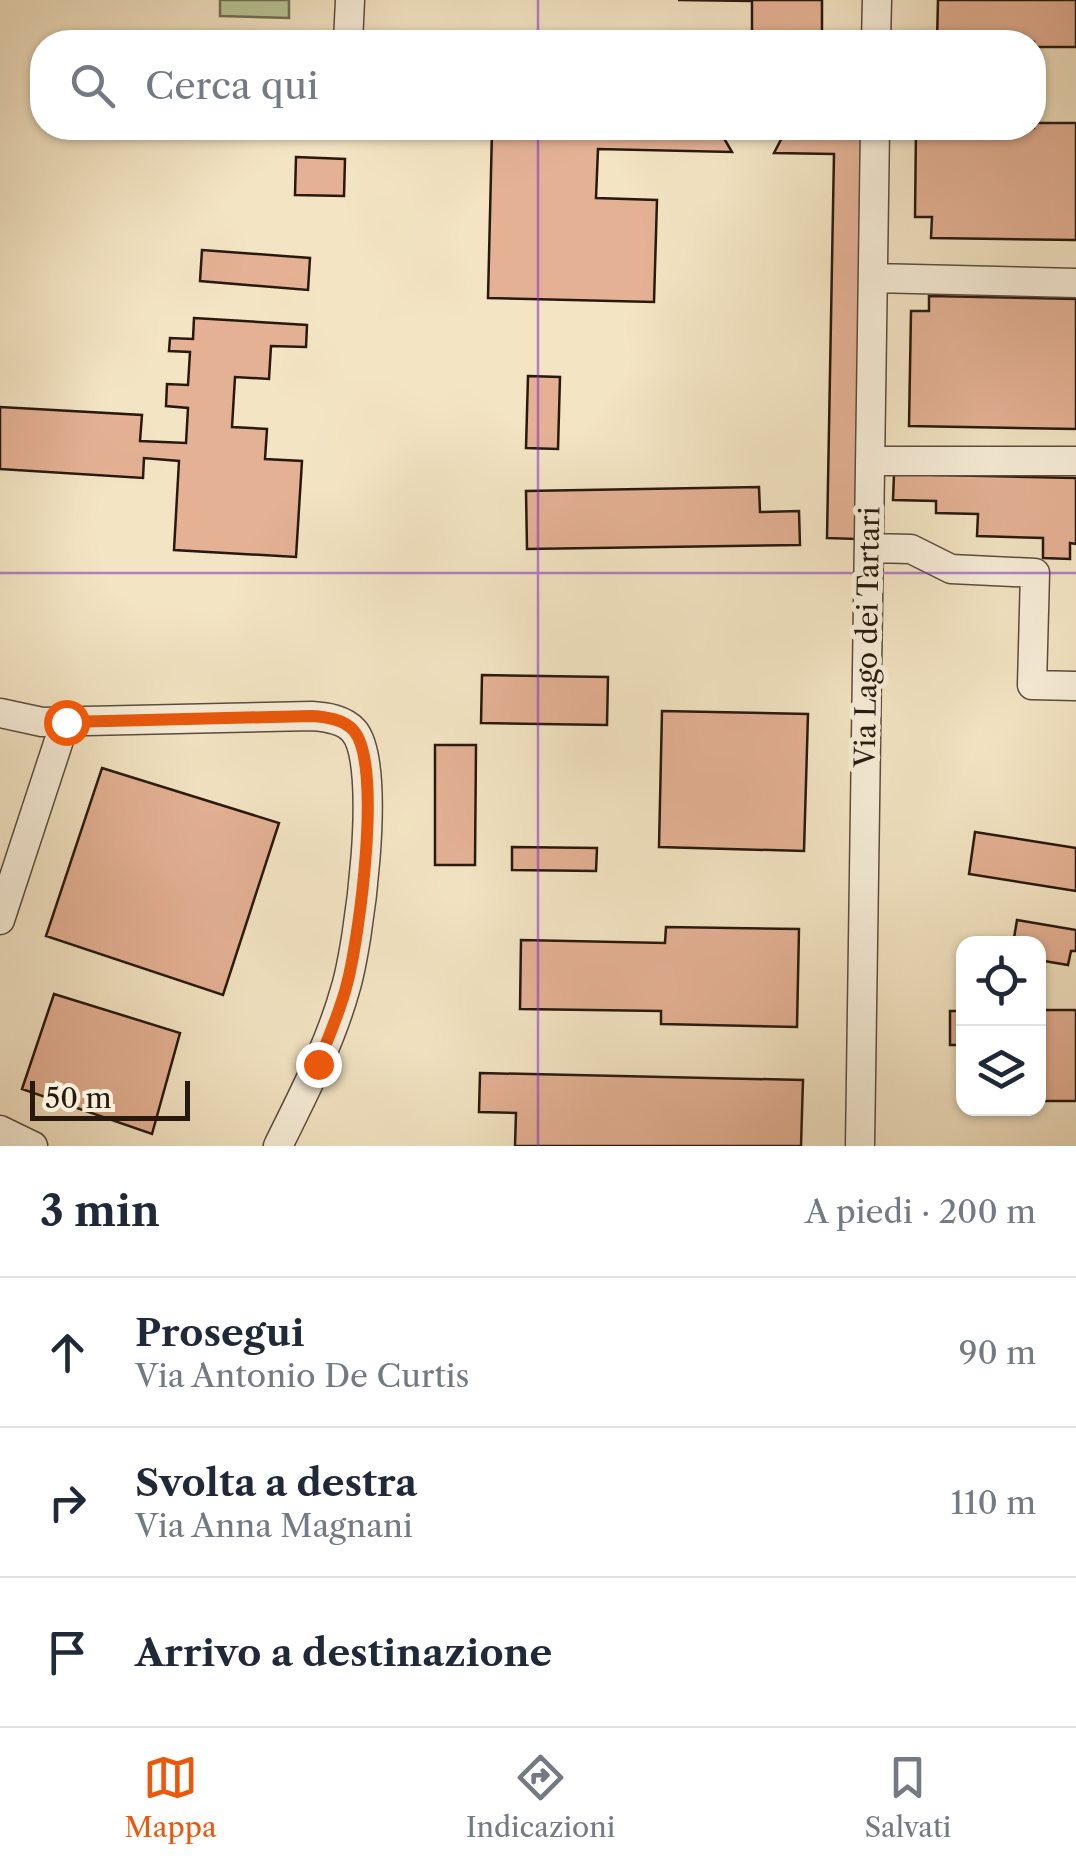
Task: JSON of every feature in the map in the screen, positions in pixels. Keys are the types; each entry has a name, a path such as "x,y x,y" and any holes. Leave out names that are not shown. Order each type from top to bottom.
{"street":[{"path":"349,30 350,0"},
{"path":"876,30 877,0"},
{"name":"Via Lago dei Tartari","path":"860,1146 875,140"},
{"path":"873,278 1076,283"},
{"path":"870,461 1076,461"},
{"path":"869,548 911,548 951,569 1036,572 1032,685 1076,686"},
{"path":"0,713 42,722 312,716 332,718 352,727 359,738 367,771 359,924 339,1008 318,1064 278,1146"},
{"path":"0,920 66,722"},
{"path":"0,1130 33,1146"}],"green space":[{"path":"220,0 289,0 289,18 220,16"}],"building":[{"path":"678,0 822,0 822,30 752,30 752,1"},
{"path":"938,0 1076,0 1076,47 1046,47 1046,30 937,30"},
{"path":"1046,123 1076,123 1076,240 931,238 932,217 915,217 916,140 1046,140"},
{"path":"492,140 725,140 732,152 598,149 596,198 657,200 654,302 488,298"},
{"path":"781,140 865,140 857,539 827,538 834,154 774,153"},
{"path":"296,157 345,159 344,196 295,195"},
{"path":"202,250 310,258 308,290 200,281"},
{"path":"929,296 1076,299 1076,429 909,426 911,311 929,311"},
{"path":"194,318 307,325 306,347 271,346 269,379 235,377 232,427 267,429 265,459 302,461 296,557 174,550 179,461 144,458 143,478 0,469 0,407 142,415 140,441 186,443 188,408 166,406 167,384 188,385 190,352 169,351 170,338 193,339"},
{"path":"528,376 560,377 558,449 526,448"},
{"path":"894,474 1076,478 1076,544 1070,543 1070,559 1043,558 1043,538 977,536 978,514 936,513 936,501 893,500"},
{"path":"759,487 760,512 799,511 800,545 527,549 526,491"},
{"path":"482,675 608,677 607,725 481,723"},
{"path":"662,711 808,714 804,851 659,847"},
{"path":"435,745 476,745 475,865 435,865"},
{"path":"102,768 279,823 223,995 46,936"},
{"path":"975,832 1076,848 1076,891 969,874"},
{"path":"512,847 597,848 596,871 512,870"},
{"path":"1017,920 1076,930 1076,951 1071,951 1068,965 1046,961 1046,936 1014,936"},
{"path":"666,927 799,929 797,1027 661,1024 661,1011 520,1009 521,940 665,943"},
{"path":"54,994 180,1033 152,1134 22,1089"},
{"path":"1046,1010 1076,1010 1076,1101 1046,1101"},
{"path":"950,1011 956,1011 956,1045 950,1045"},
{"path":"480,1073 803,1080 801,1146 515,1146 516,1113 479,1112"}],"route":[{"path":"66,722 312,716 332,718 352,727 359,738 367,771 362,898 346,990 318,1064"}]}
